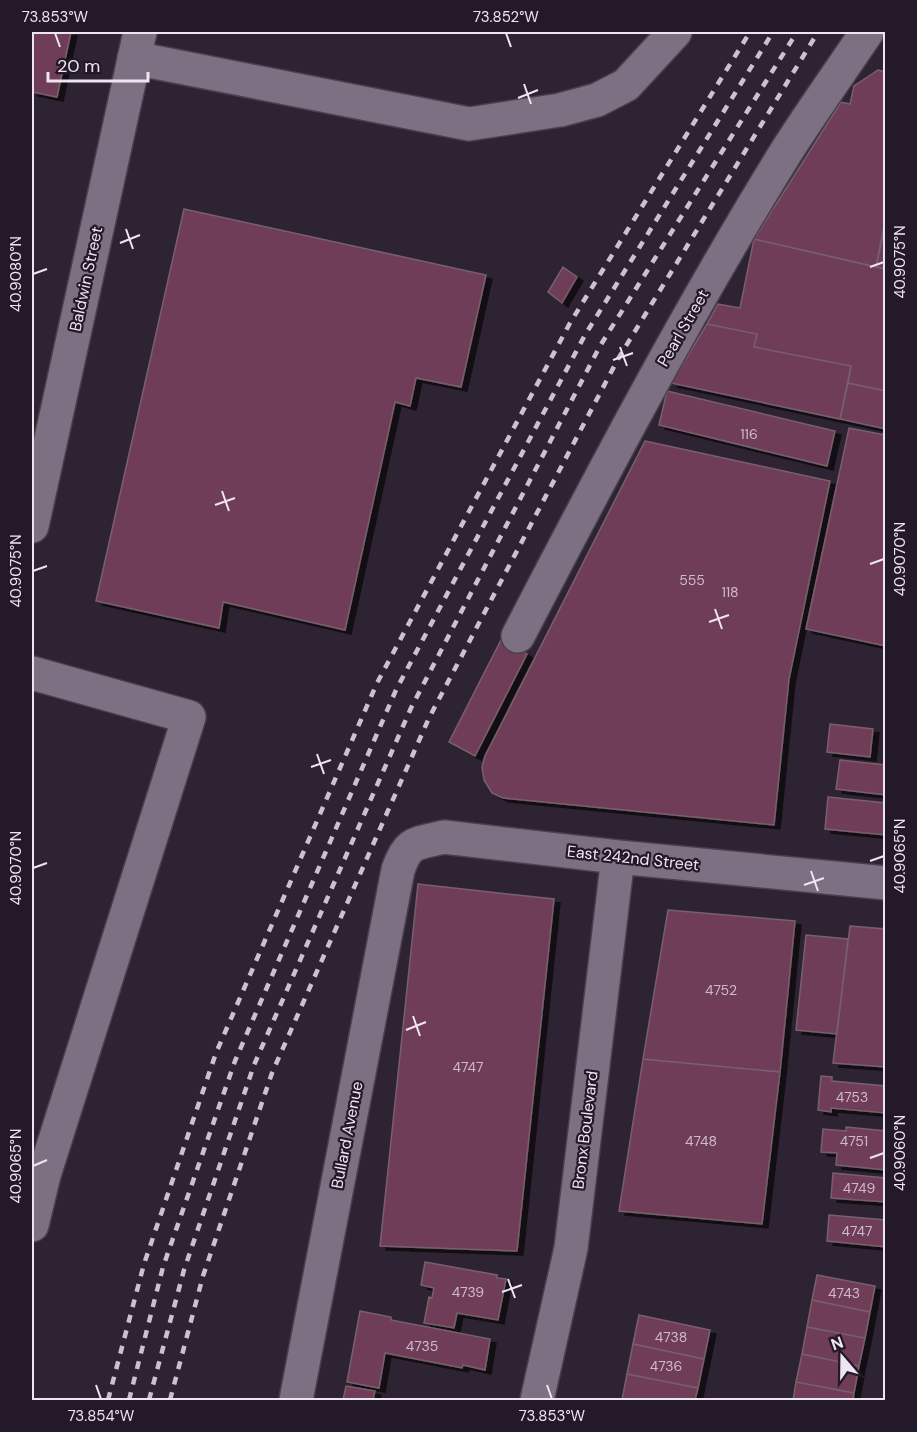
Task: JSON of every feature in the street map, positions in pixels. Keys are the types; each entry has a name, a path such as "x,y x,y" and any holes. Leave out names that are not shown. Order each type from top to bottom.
{"street":[{"path":"137,45 469,124 560,110 597,100 626,84 675,32"},
{"name":"Pearl Street","path":"518,636 591,495 683,326 787,151 867,32"},
{"name":"Baldwin Street","path":"32,526 137,45"},
{"path":"32,673 189,717 44,1175 32,1225"},
{"name":"East 242nd Street","path":"398,870 404,852 417,843 444,837 618,857 885,883"},
{"name":"Bronx Boulevard","path":"537,1401 571,1248 618,857"},
{"name":"Bullard Avenue","path":"296,1401 398,870"}],"building":[{"path":"32,32 71,32 57,97 32,92"},
{"path":"878,70 886,72 886,221 876,267 754,239 841,102 850,104 854,86"},
{"path":"184,209 486,275 461,387 416,378 410,406 395,402 345,630 223,602 219,628 96,601"},
{"path":"884,226 886,227 886,269 876,267"},
{"path":"754,239 886,269 886,391 848,383 851,366 754,347 757,334 707,324 718,304 740,308"},
{"path":"563,267 577,277 562,303 548,292"},
{"path":"707,324 757,334 754,347 851,366 840,419 671,383"},
{"path":"848,383 886,391 886,429 840,419"},
{"path":"667,391 835,431 827,466 659,425"},
{"path":"849,428 886,435 886,646 806,629"},
{"path":"645,441 830,481 789,679 774,825 503,798 492,793 484,780 482,767 485,756"},
{"path":"501,640 527,654 475,756 449,742"},
{"path":"830,724 873,729 870,757 827,752"},
{"path":"840,760 886,765 886,795 836,789"},
{"path":"828,797 886,803 886,835 825,829"},
{"path":"418,884 554,899 517,1251 380,1246"},
{"path":"668,910 795,921 780,1072 643,1059"},
{"path":"850,926 886,929 886,1067 833,1063"},
{"path":"806,935 848,939 837,1034 796,1030"},
{"path":"643,1059 780,1072 762,1224 619,1211"},
{"path":"821,1076 832,1077 832,1081 886,1086 886,1113 831,1108 831,1112 818,1110"},
{"path":"846,1127 886,1131 886,1170 836,1165 837,1153 821,1152 823,1129 846,1131"},
{"path":"833,1173 886,1178 886,1202 831,1198"},
{"path":"829,1215 886,1220 886,1247 827,1241"},
{"path":"425,1262 497,1275 497,1278 506,1279 498,1320 457,1313 454,1328 424,1323 429,1297 432,1298 434,1288 421,1285"},
{"path":"817,1275 875,1286 870,1312 812,1300"},
{"path":"812,1300 870,1312 865,1338 807,1327"},
{"path":"360,1311 391,1317 391,1320 490,1339 485,1370 463,1365 462,1368 385,1353 379,1388 347,1382"},
{"path":"639,1315 710,1330 704,1359 633,1344"},
{"path":"807,1327 865,1338 859,1366 802,1354"},
{"path":"633,1344 704,1359 698,1388 627,1374"},
{"path":"802,1354 859,1366 854,1393 796,1382"},
{"path":"627,1374 698,1388 695,1400 622,1400"},
{"path":"796,1382 854,1393 853,1400 793,1400"},
{"path":"346,1386 375,1391 373,1400 343,1400"}],"railway":[{"path":"108,1400 144,1264 216,1053 377,683 570,323 750,32"},
{"path":"129,1400 163,1267 235,1061 396,690 585,335 773,32"},
{"path":"149,1400 184,1270 254,1065 411,708 600,346 797,32"},
{"path":"170,1400 203,1276 272,1073 429,718 618,359 818,32"}]}
